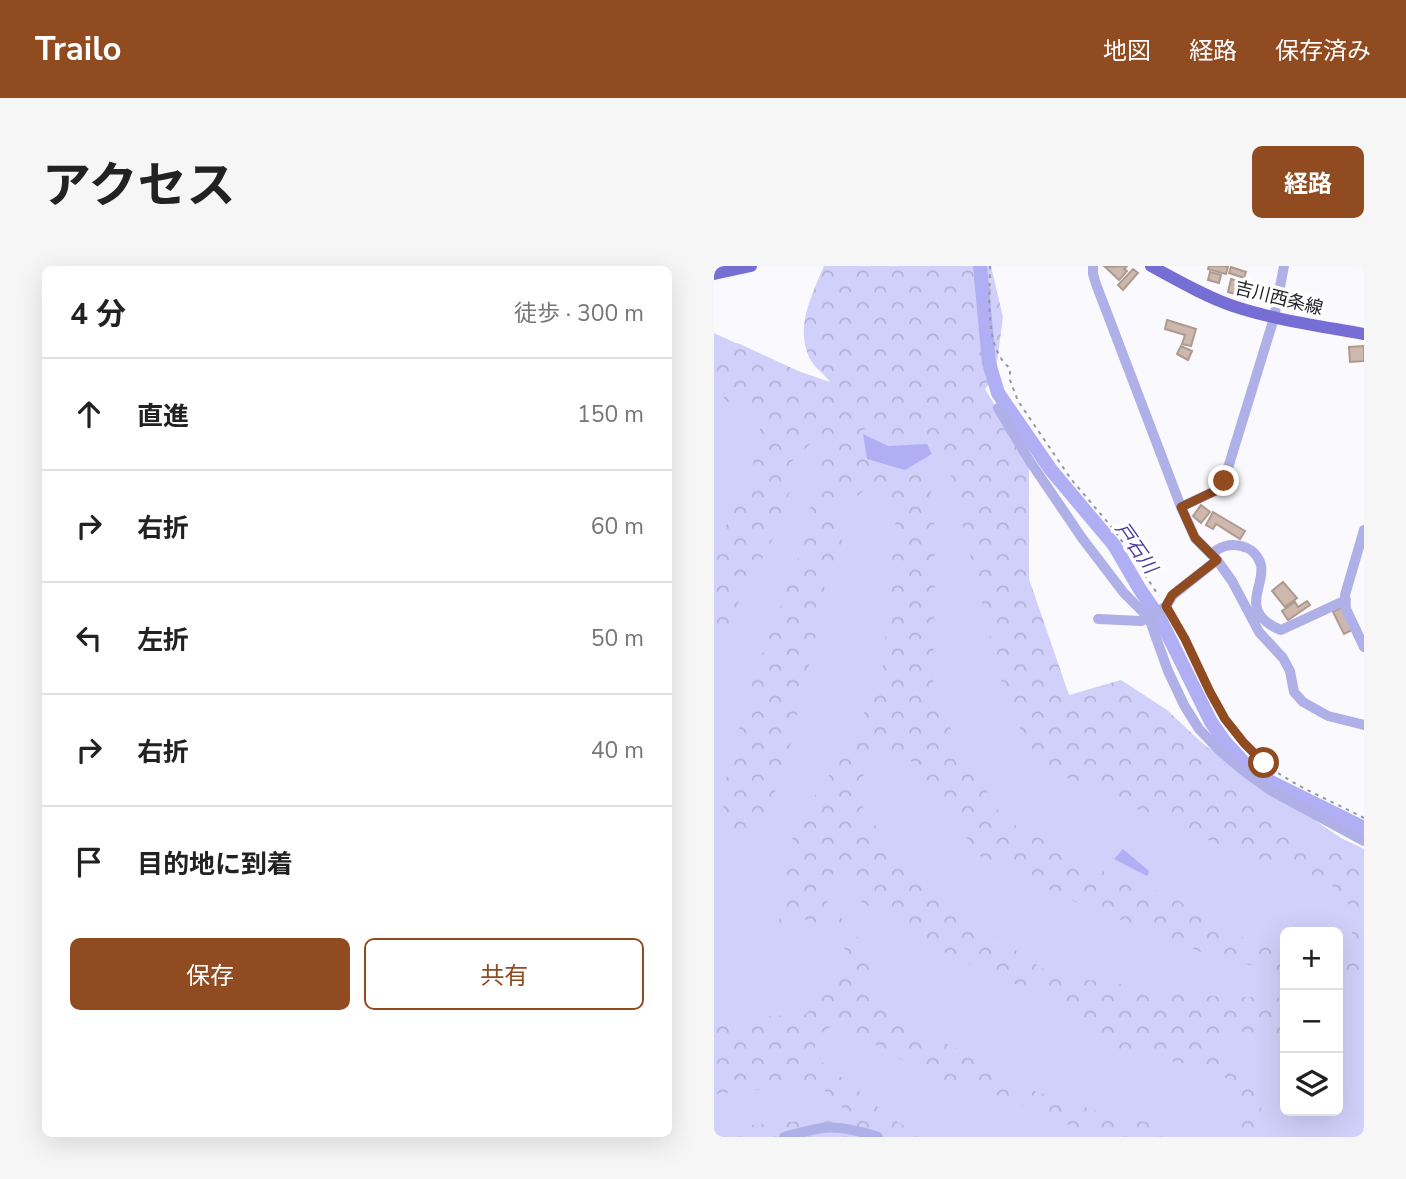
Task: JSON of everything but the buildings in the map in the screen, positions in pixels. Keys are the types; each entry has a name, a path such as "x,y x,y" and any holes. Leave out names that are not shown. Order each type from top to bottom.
{"main road":[{"path":"714,274 751,266"},
{"name":"吉川西条線","path":"1151,266 1231,306 1275,318 1364,334"}],"street":[{"path":"1093,266 1096,284 1195,538 1214,557 1241,595 1259,632 1283,658 1290,671 1294,692 1303,702 1328,716 1364,725"},
{"path":"1181,507 1217,490 1224,481 1275,318 1284,266"},
{"path":"998,408 1029,460 1082,538 1124,593 1149,618 1168,671 1199,729 1221,752 1270,790 1364,841"},
{"path":"1364,530 1345,595 1346,609 1364,647"},
{"path":"1098,619 1141,621 1149,618 1166,606 1172,595 1214,557 1218,547 1234,545 1246,548 1256,555 1261,563 1257,610 1273,627 1281,630 1346,600"},
{"path":"784,1137 823,1128 857,1130 877,1137"}],"path":[{"path":"990,266 991,335 1002,362 1010,368 1010,380 1018,401 1071,479 1115,531 1166,606 1225,719 1244,743 1278,773 1364,818"}],"green space":[{"path":"824,266 991,266 1003,317 995,378 985,389 1029,460 1029,579 1069,695 1121,680 1167,710 1244,782 1284,837 1343,853 1364,864 1364,985 1343,983 1343,946 1352,934 1352,913 1345,896 1323,879 1236,852 1074,782 1042,762 1024,739 1002,684 942,441 946,433 896,440 865,426 864,457 903,476 929,469 935,534 933,698 1003,819 1135,888 1166,892 1224,931 1280,950 1280,971 1216,958 1071,900 980,856 906,754 879,752 852,790 880,833 921,872 1000,940 1052,975 1208,996 1280,998 1280,1035 1231,1031 1220,1056 1262,1100 1259,1122 1241,1137 1233,1137 1231,1126 1247,1108 1219,1069 1109,1051 1061,1004 951,956 862,902 839,866 819,892 874,956 871,980 896,1018 979,1060 1013,1084 1109,1115 1177,1128 1188,1137 1099,1137 984,1090 951,1088 869,1041 834,1025 817,1038 815,1047 818,1059 920,1137 714,1137 714,1128 852,1117 818,1084 714,1094 714,1020 806,1014 836,981 848,954 834,932 802,918 777,933 795,824 853,741 883,666 897,506 884,490 864,490 851,502 840,506 837,516 845,556 842,570 825,584 788,755 762,830 741,840 724,833 722,795 750,687 800,554 824,445 811,443 790,463 791,487 777,531 744,591 714,656 714,548 750,481 762,418 726,401 714,381 714,339 740,344 798,371 830,382 811,361 805,345 804,322"},
{"path":"714,333 813,378 946,433 1057,700 1126,691 1341,838 1364,849 1364,1137 714,1137"}],"water":[{"path":"863,434 888,446 927,444 932,454 905,470 867,459"},
{"path":"1123,849 1149,871 1147,876 1114,859"}],"waterway":[{"name":"戸石川","path":"980,266 989,363 998,393 1051,470 1114,545 1160,619 1211,722 1248,767 1271,782 1364,828"}],"route":[{"path":"1224,481 1217,490 1181,507 1195,538 1217,560 1172,595 1166,606 1225,719 1264,763"}]}
